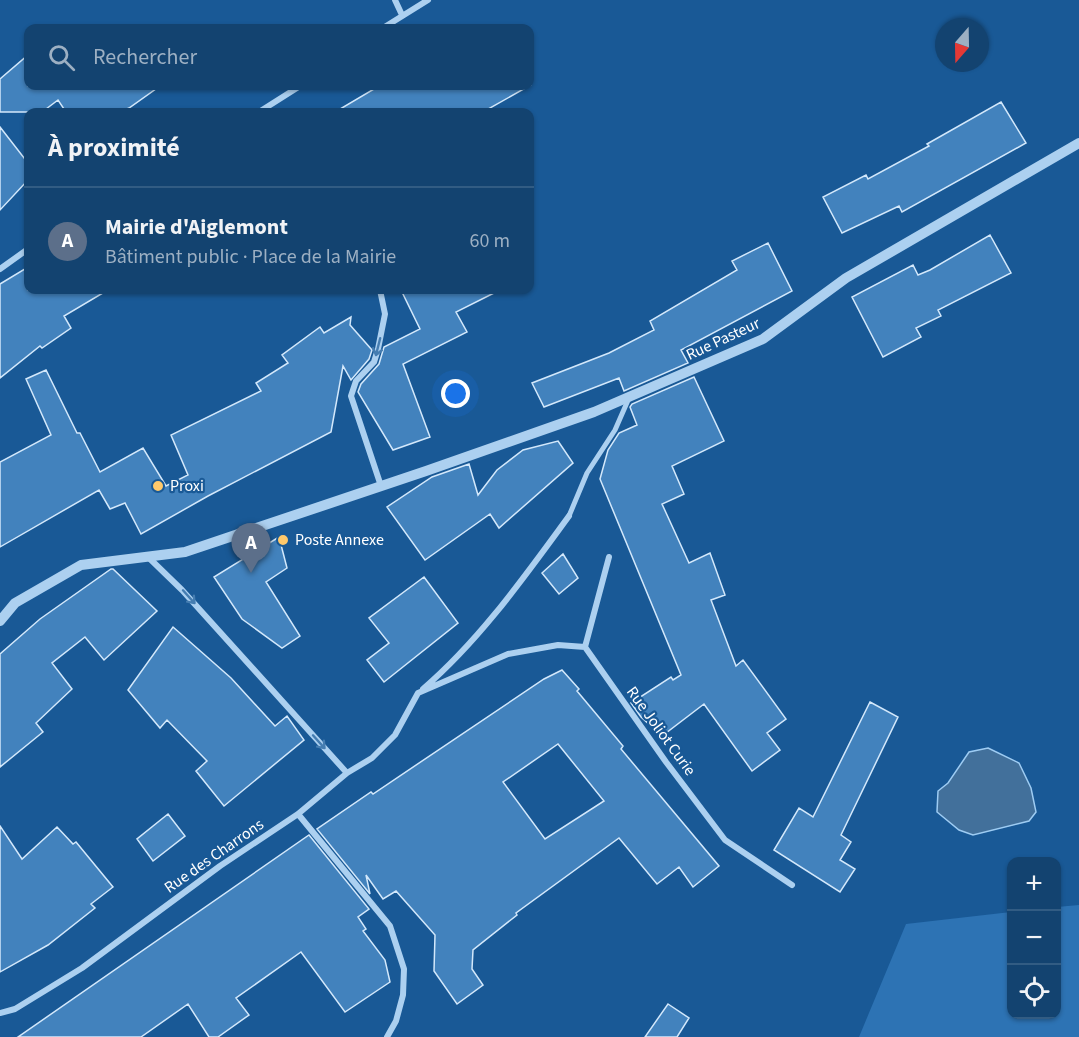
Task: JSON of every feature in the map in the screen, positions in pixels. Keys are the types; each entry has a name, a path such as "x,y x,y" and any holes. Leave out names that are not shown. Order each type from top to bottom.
{"street":[{"path":"394,0 402,15"},
{"path":"389,24 428,0"},
{"path":"265,108 294,90"},
{"name":"Rue Pasteur","path":"0,621 15,603 81,565 185,552 594,412 764,339 846,278 1079,143"},
{"path":"0,269 24,252"},
{"path":"381,294 385,314 378,349 374,362 356,381 351,396 381,486"},
{"path":"569,516 587,472 615,430 630,396"},
{"name":"Rue des Charrons","path":"0,1013 15,1009 82,968 220,866 298,814 347,773 372,758 395,735 418,693 449,667 514,590 569,516"},
{"path":"147,556 189,597 347,773"},
{"path":"418,693 508,654 558,645 585,647 609,557"},
{"name":"Rue Joliot Curie","path":"585,647 666,762 725,840 792,885"},
{"path":"298,814 390,926 404,969 404,977 403,995 396,1021 387,1037"}],"shaded area":[{"path":"988,748 1019,763 1031,788 1036,812 1029,821 973,835 959,830 937,812 938,791 948,783 969,752"},
{"path":"1079,905 1079,1037 859,1037 906,924 1007,912 1007,1019 1061,1019 1061,907"}],"building":[{"path":"24,58 24,90 154,90 129,108 63,108 58,100 47,108 24,108 24,112 0,112 0,79"},
{"path":"372,90 522,90 490,108 342,108"},
{"path":"1001,102 1026,143 902,212 899,206 842,233 823,197 866,175 868,179 929,146 927,144"},
{"path":"0,127 24,158 24,184 0,210"},
{"path":"990,235 1011,273 938,310 941,316 916,328 921,337 883,357 852,297 913,265 918,275 930,270"},
{"path":"768,243 792,291 681,350 688,363 624,391 619,378 544,407 532,383 609,353 654,330 650,321 737,270 732,261"},
{"path":"24,269 24,294 101,294 64,316 71,328 42,348 40,346 0,378 0,284"},
{"path":"403,294 492,294 456,312 467,332 403,364 430,437 393,450 358,392 361,384 379,364 384,347 420,329"},
{"path":"351,317 350,325 372,350 369,359 351,380 343,366 331,432 141,534 125,503 110,509 99,490 0,547 0,462 51,435 26,379 46,370 77,433 80,433 100,472 143,448 166,486 188,475 171,435 261,391 256,383 288,363 282,355 320,327 324,333"},
{"path":"694,377 724,441 672,466 684,494 662,504 689,563 710,553 725,595 711,600 736,666 743,660 786,719 767,733 780,750 752,771 704,704 662,736 641,717 631,703 671,677 673,680 681,675 600,479 608,450 619,433 637,425 630,407 632,404"},
{"path":"558,441 573,463 499,528 490,514 425,560 387,507 432,477 469,464 478,495 497,470 523,450"},
{"path":"279,537 287,568 266,582 300,636 282,648 242,619 214,577"},
{"path":"563,554 578,578 559,594 542,573"},
{"path":"111,569 157,611 104,660 85,637 52,663 72,689 36,723 43,732 0,767 0,654 40,619"},
{"path":"424,577 458,623 384,682 367,660 389,643 369,618"},
{"path":"173,627 231,678 275,726 287,716 304,740 224,806 196,771 207,761 167,720 160,728 128,690"},
{"path":"562,670 623,746 621,749 719,866 693,887 679,867 657,884 619,838 516,913 517,915 473,950 472,969 483,985 457,1004 434,971 435,935 396,891 383,899 366,875 370,894 317,829 544,679","holes":["558,744 604,801 545,839 503,782"]},
{"path":"870,702 898,717 841,835 851,842 840,860 855,869 840,892 774,850 799,808 813,817"},
{"path":"168,814 185,836 153,861 137,839"},
{"path":"0,826 22,859 57,827 73,844 76,842 113,887 91,904 95,908 48,945 0,972"},
{"path":"309,835 369,909 358,917 366,929 363,931 385,960 390,982 345,1012 301,952 236,998 249,1015 218,1037 209,1037 188,1004 141,1037 18,1037"},
{"path":"668,1004 689,1018 677,1037 645,1037"}],"place":[{"name":"Proxi","path":"158,486"},
{"name":"Poste Annexe","path":"283,540"},
{"name":"Mairie d'Aiglemont","path":"251,573"}]}
